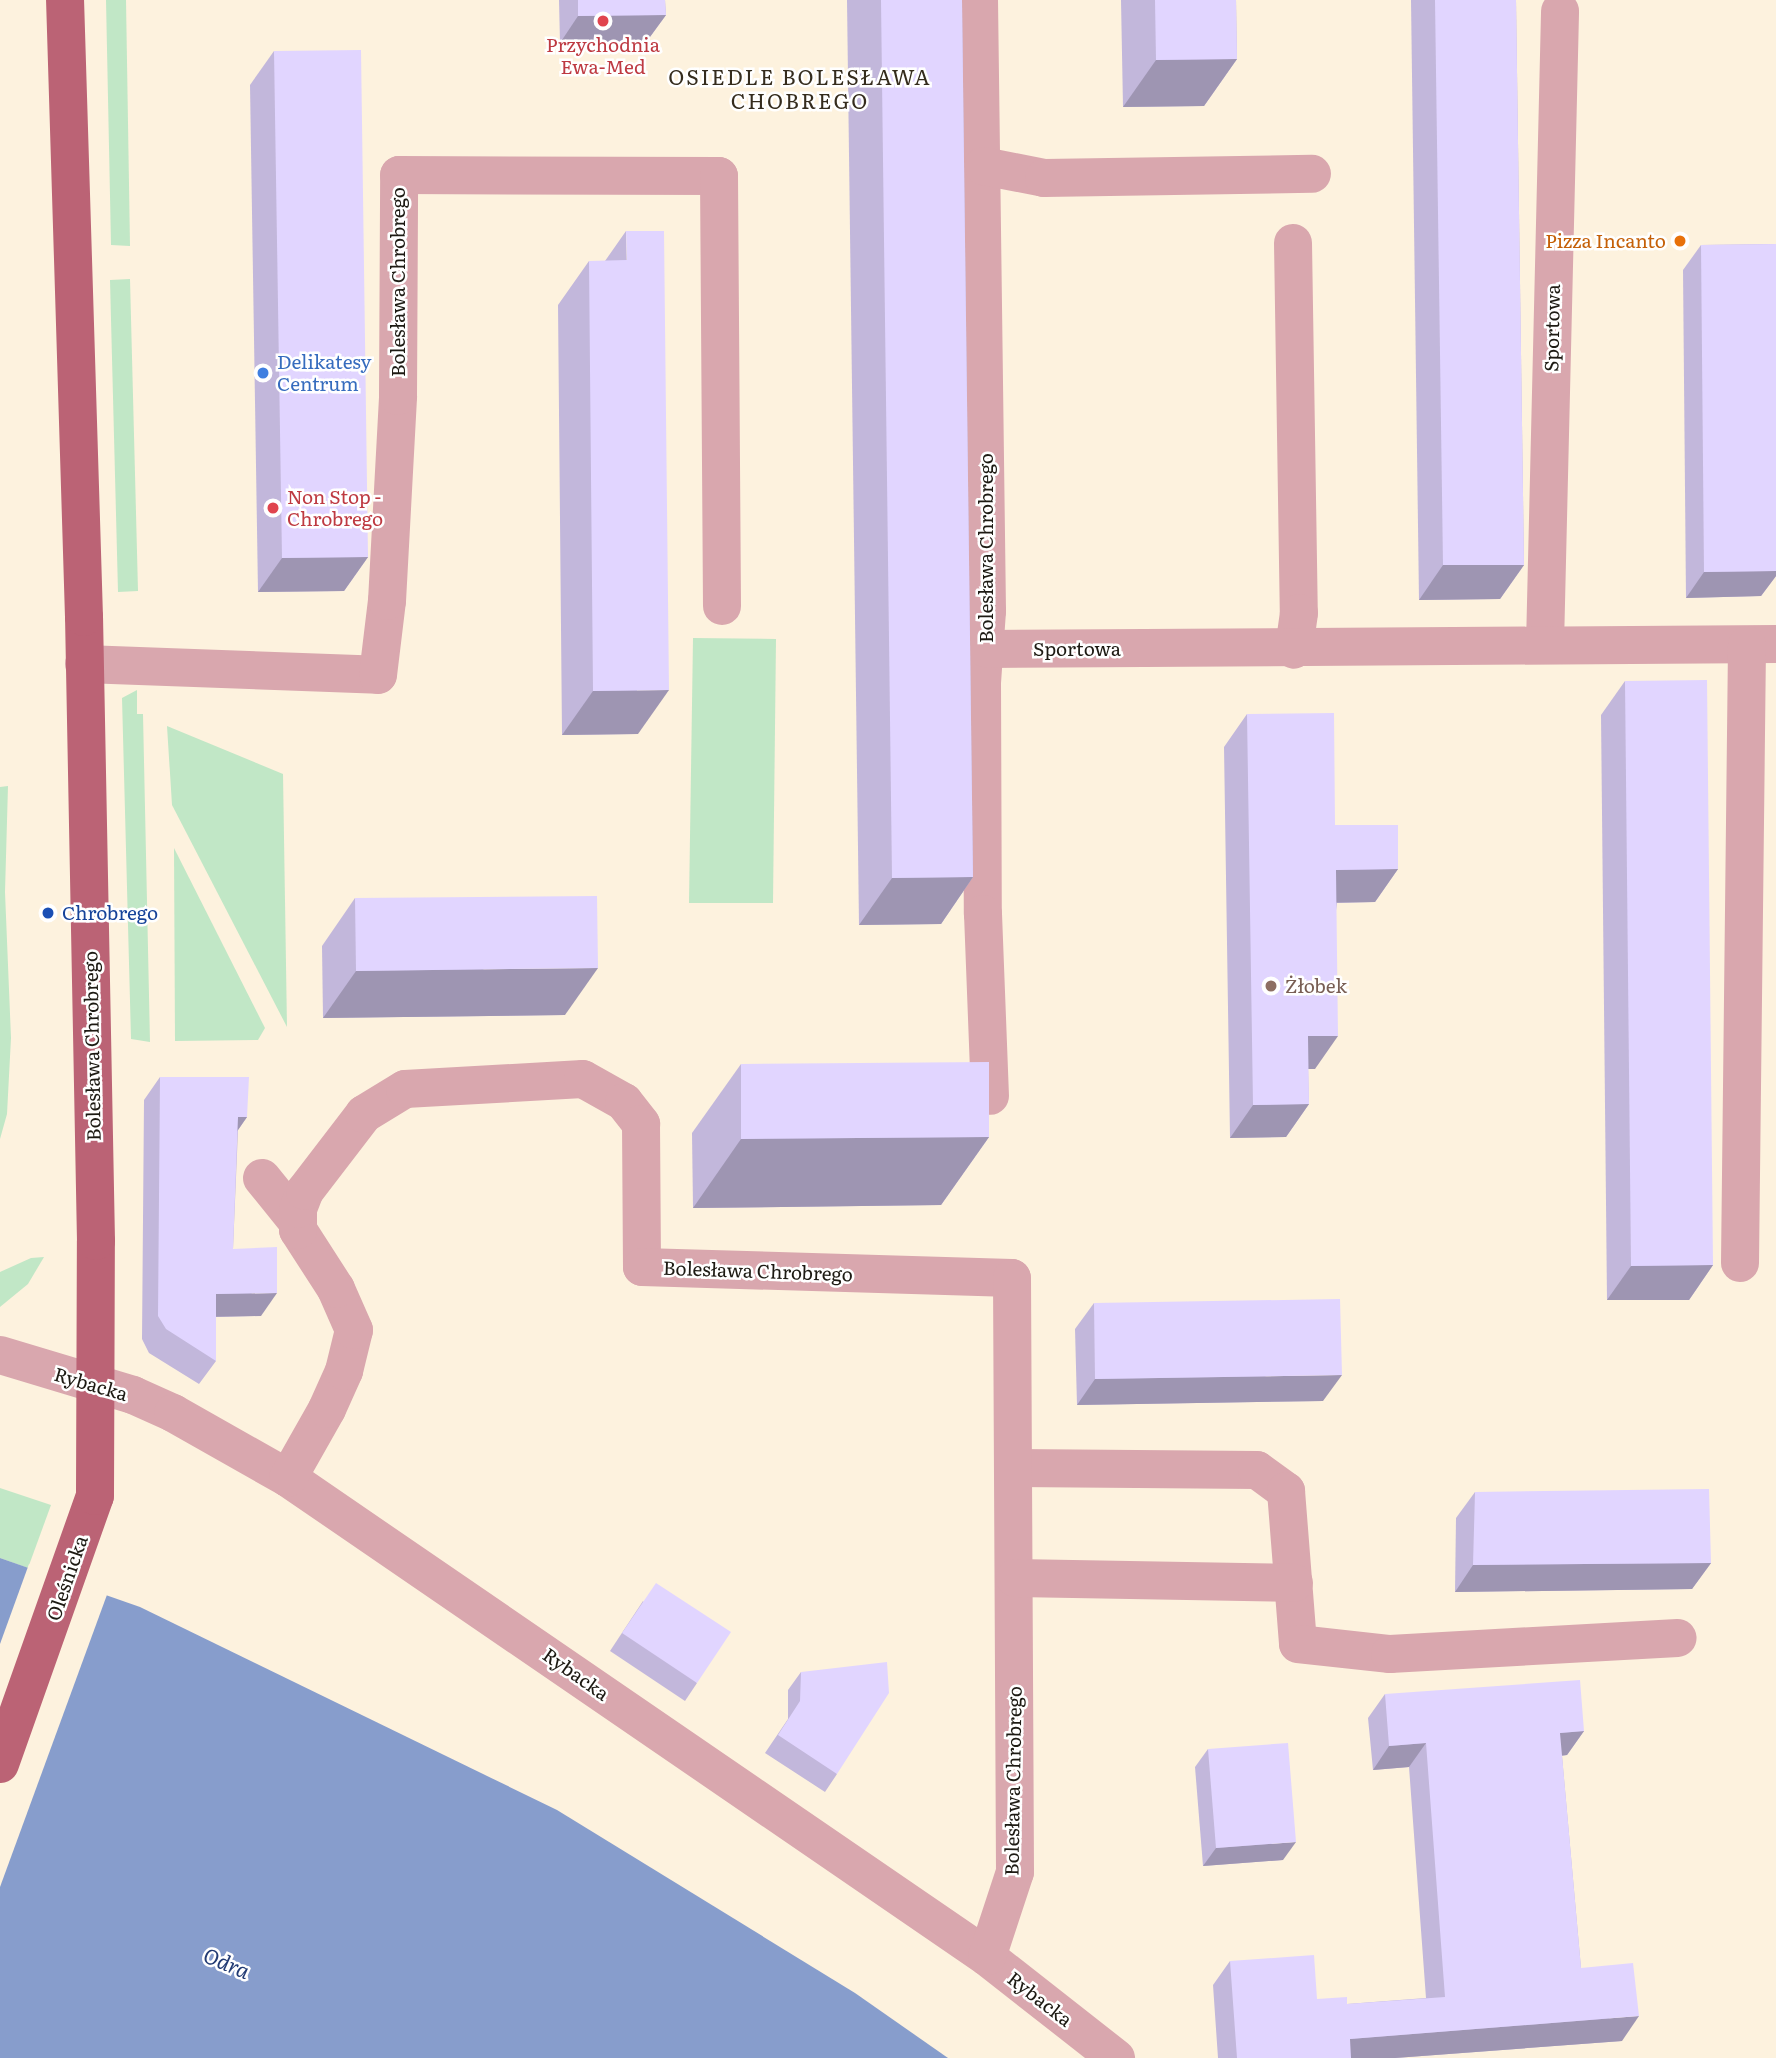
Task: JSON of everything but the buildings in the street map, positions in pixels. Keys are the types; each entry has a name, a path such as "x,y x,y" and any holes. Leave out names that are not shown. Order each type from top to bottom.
{"main road":[{"name":"Bolesława Chrobrego","path":"65,0 84,664 96,1386"},
{"name":"Oleśnicka","path":"0,1765 95,1496 96,1386"}],"street":[{"name":"Bolesława Chrobrego","path":"979,0 987,649 982,683 983,914 990,1096"},
{"name":"Sportowa","path":"1545,645 1560,11"},
{"path":"983,166 1044,178 1312,174"},
{"name":"Bolesława Chrobrego","path":"84,664 378,675 387,601 398,396 399,175 719,176 722,606"},
{"path":"1293,243 1299,613 1294,650"},
{"name":"Sportowa","path":"987,649 1294,650 1545,645 1761,645"},
{"path":"1740,1263 1761,645"},
{"name":"Bolesława Chrobrego","path":"296,1220 305,1191 364,1114 392,1093 405,1089 583,1079 624,1102 641,1124 642,1267 1012,1278 1015,1872 987,1957"},
{"path":"262,1178 296,1220 341,1298 354,1330 344,1371 288,1478"},
{"name":"Rybacka","path":"0,1355 173,1413 288,1478 987,1957 1116,2058"},
{"path":"1015,1468 1257,1470 1286,1491 1298,1644 1390,1654 1678,1638"},
{"path":"1015,1578 1294,1583"}],"green space":[{"path":"106,0 126,0 130,246 111,245"},
{"path":"130,279 138,591 118,592 110,280"},
{"path":"693,638 776,639 773,903 689,903"},
{"path":"137,690 137,714 143,714 150,1042 131,1039 122,698"},
{"path":"167,726 283,774 287,1027 172,805"},
{"path":"8,786 5,892 11,1038 7,1114 0,1139 0,787"},
{"path":"174,848 265,1028 258,1040 175,1041"},
{"path":"44,1257 28,1284 0,1307 0,1272 31,1258"},
{"path":"0,1488 51,1505 28,1568 0,1558"}],"water":[{"name":"Odra","path":"0,1558 140,1607 557,1810 855,1993 948,2058 0,2058"}],"pier":[{"path":"29,1564 108,1592 0,1887 0,1644"}],"place":[{"name":"Przychodnia Ewa-Med","path":"603,21"},
{"name":"Pizza Incanto","path":"1680,241"},
{"name":"Delikatesy Centrum","path":"263,373"},
{"name":"Non Stop - Chrobrego","path":"273,508"},
{"name":"Chrobrego","path":"48,913"},
{"name":"Żłobek","path":"1271,986"}],"district":[{"name":"OSIEDLE BOLESŁAWA CHOBREGO","path":"800,88"}]}
